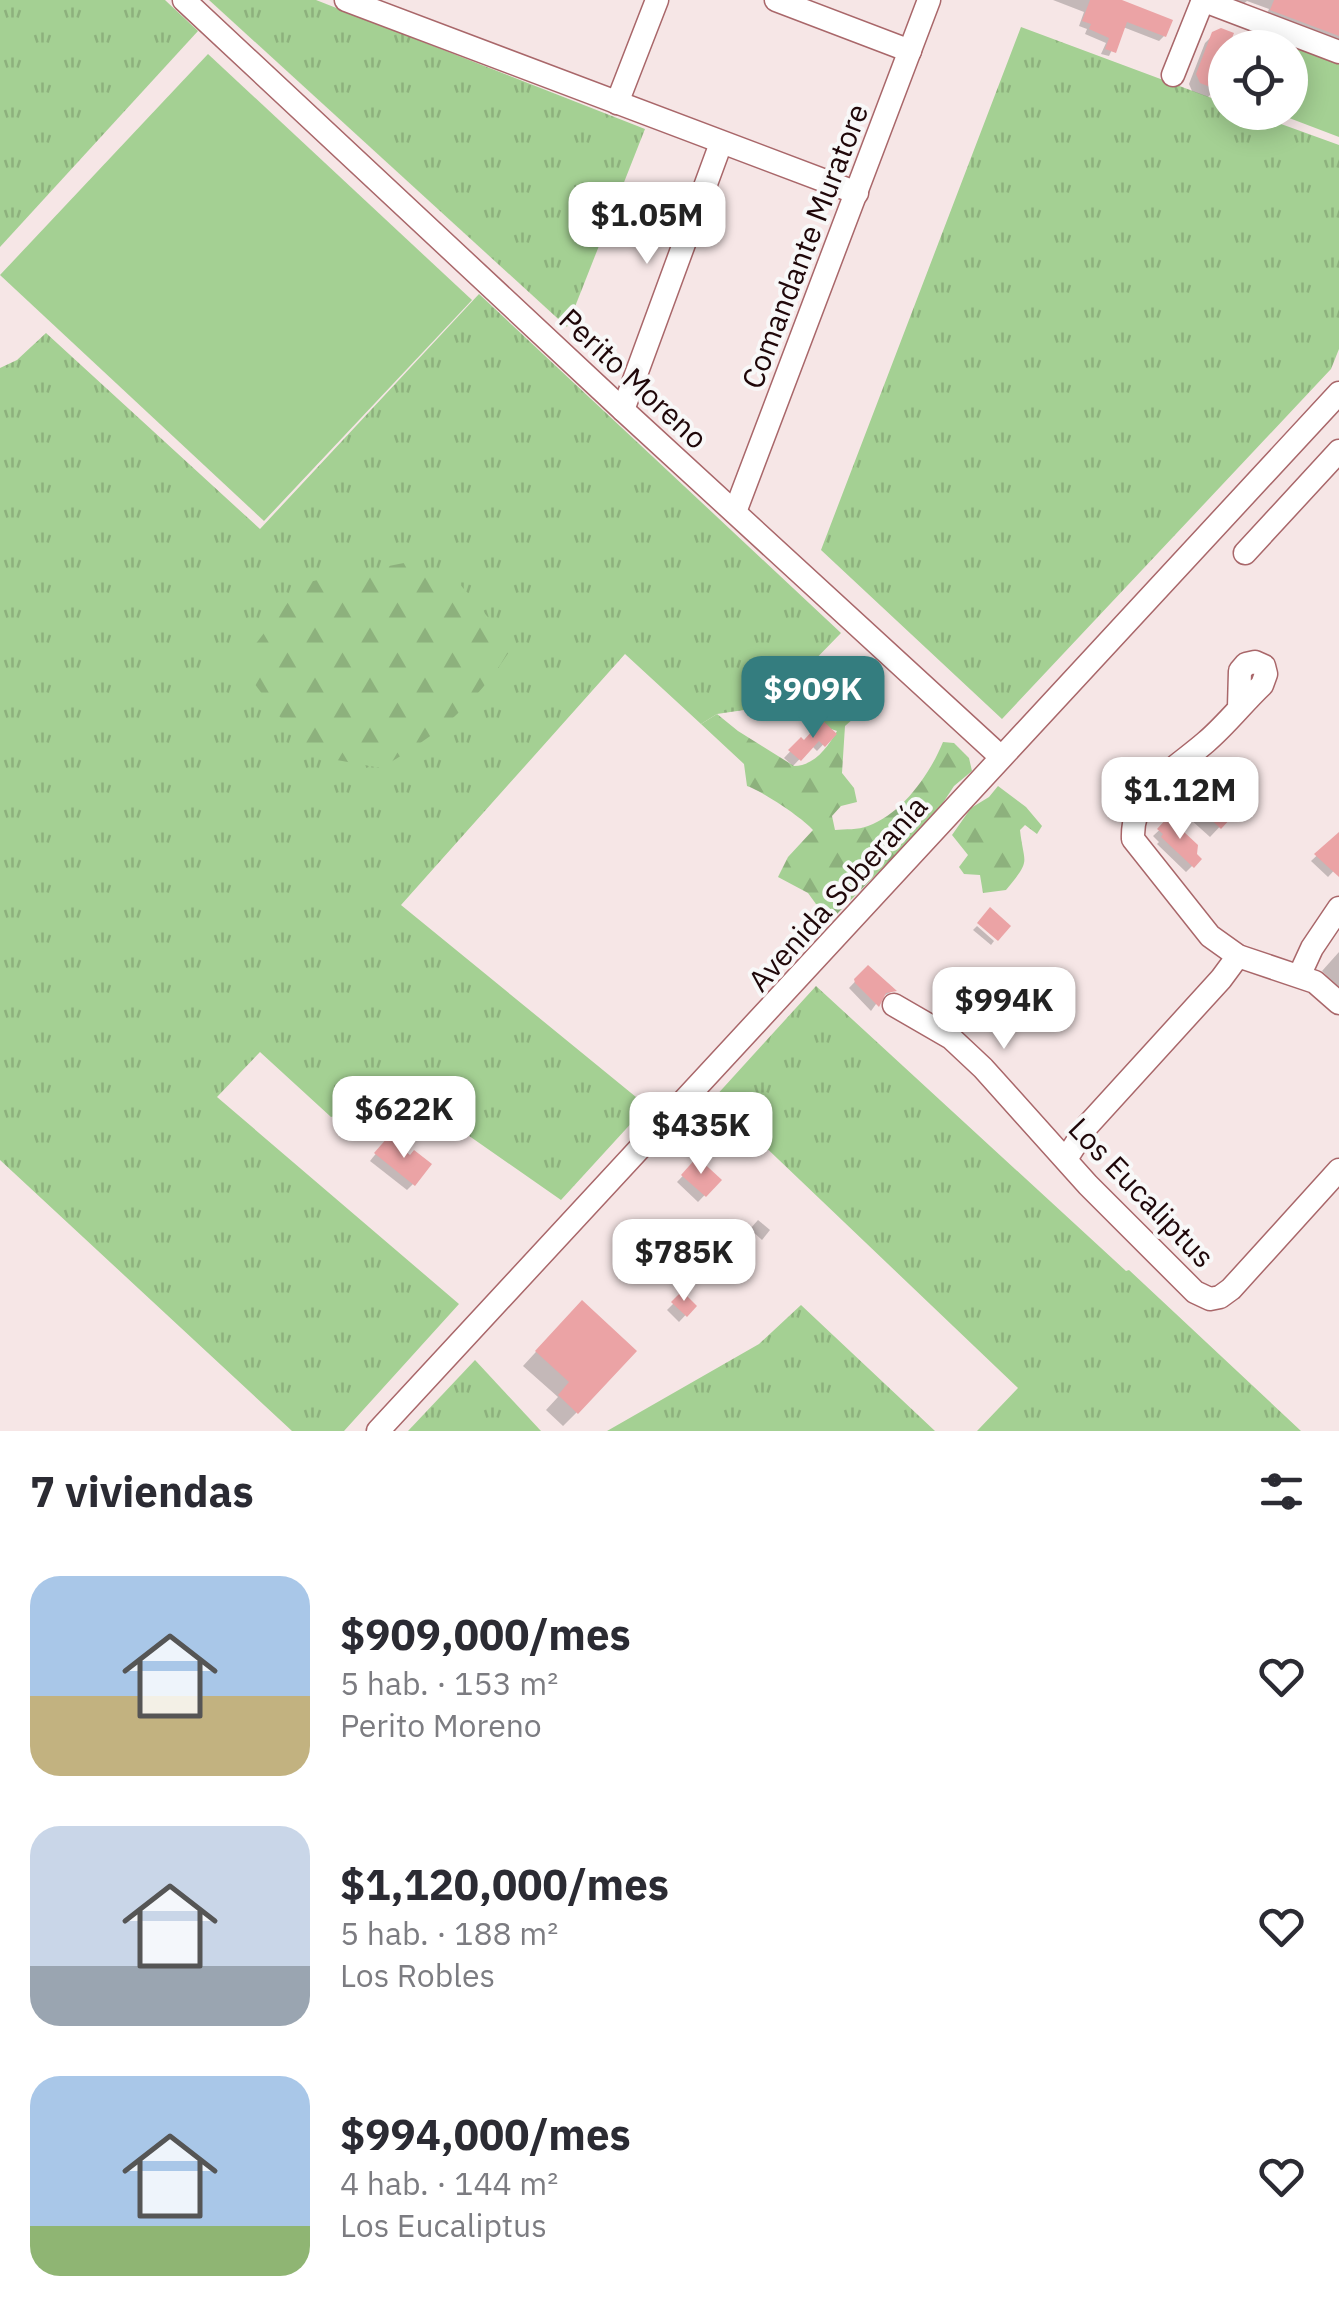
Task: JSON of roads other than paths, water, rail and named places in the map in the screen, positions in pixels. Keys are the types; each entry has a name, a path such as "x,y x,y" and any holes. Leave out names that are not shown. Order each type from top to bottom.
{"street":[{"name":"Perito Moreno","path":"184,0 1001,757"},
{"path":"346,0 376,5 617,103 856,193"},
{"path":"617,103 656,0"},
{"path":"776,0 910,51"},
{"name":"Comandante Muratore","path":"736,512 929,0"},
{"path":"1172,75 1203,0 1339,52"},
{"path":"623,410 722,143"},
{"name":"Avenida Soberanía","path":"378,1431 1339,393"},
{"path":"1245,553 1339,451"},
{"path":"1239,707 1209,740 1148,791 1136,808 1132,824 1136,848 1210,936 1238,956 1316,982 1339,1003"},
{"path":"1300,974 1339,908"},
{"path":"1066,1159 1088,1125 1222,979 1238,956"},
{"name":"Los Eucaliptus","path":"894,1005 951,1038 1169,1269 1194,1292 1210,1299 1231,1288 1339,1170"}]}
